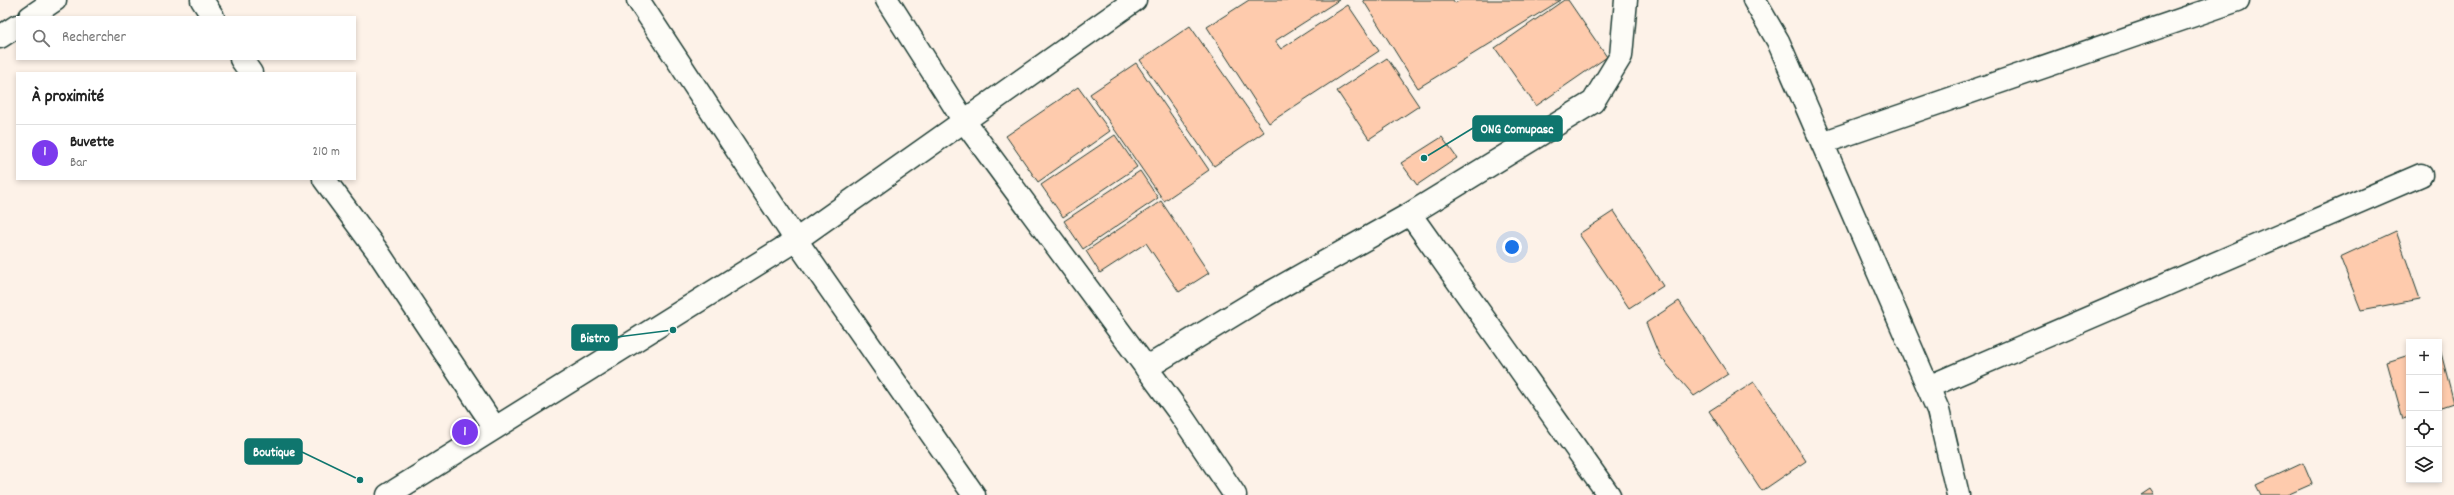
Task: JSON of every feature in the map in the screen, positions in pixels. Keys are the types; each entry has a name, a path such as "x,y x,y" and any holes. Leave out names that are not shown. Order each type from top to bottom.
{"street":[{"path":"31,16 55,0"},
{"path":"202,0 212,16"},
{"path":"638,0 796,240 974,495"},
{"path":"887,0 964,120 1146,368 1235,495"},
{"path":"388,495 796,240 1135,0"},
{"path":"1146,368 1266,295 1410,214 1593,102 1622,56 1626,0"},
{"path":"1754,0 1778,41 1938,410 1958,495"},
{"path":"1822,143 2238,0"},
{"path":"0,37 16,27"},
{"path":"243,60 250,72"},
{"path":"1928,387 2421,175"},
{"path":"325,180 378,252 496,428"},
{"path":"1410,214 1610,495"}],"building":[{"path":"1249,0 1339,0 1275,41 1281,49 1348,5 1379,51 1269,123 1207,27"},
{"path":"1363,0 1453,0 1455,3 1461,0 1561,0 1418,88"},
{"path":"1564,0 1568,0 1607,57 1536,106 1495,48"},
{"path":"1190,26 1264,132 1214,166 1140,60"},
{"path":"1387,58 1419,106 1369,139 1337,91"},
{"path":"1136,63 1209,170 1164,201 1090,94"},
{"path":"1078,87 1110,131 1038,182 1006,136"},
{"path":"1115,135 1137,167 1063,217 1041,185"},
{"path":"1442,137 1457,158 1417,185 1401,163"},
{"path":"1140,171 1158,198 1083,249 1064,221"},
{"path":"1161,201 1209,273 1179,292 1146,243 1100,273 1086,251"},
{"path":"1614,211 1663,286 1629,308 1579,234"},
{"path":"2396,231 2420,299 2361,310 2340,257"},
{"path":"1679,301 1728,374 1694,396 1659,355 1646,323"},
{"path":"2406,356 2406,418 2403,419 2387,362"},
{"path":"2442,357 2454,403 2442,407"},
{"path":"1754,382 1806,461 1762,491 1709,411"},
{"path":"2303,463 2312,484 2287,495 2261,495 2256,485"},
{"path":"2151,489 2155,495 2142,495"}],"place":[{"name":"ONG Comupasc","path":"1424,158"},
{"name":"Bistro","path":"673,330"},
{"name":"Buvette","path":"465,432"},
{"name":"Boutique","path":"360,480"}]}
